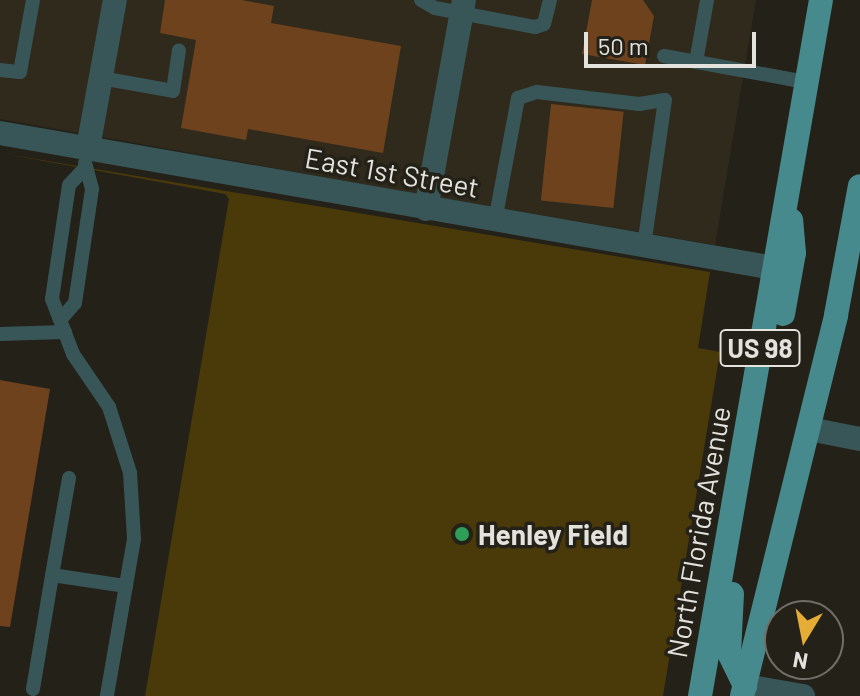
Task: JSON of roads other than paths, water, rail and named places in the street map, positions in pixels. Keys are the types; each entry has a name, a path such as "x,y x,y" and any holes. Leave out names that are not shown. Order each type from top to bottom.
{"main road":[{"name":"North Florida Avenue","path":"700,696 821,0"},
{"name":"US 98","path":"744,691 809,429 860,186"},
{"path":"744,691 729,653 729,613 794,253 788,190"}],"street":[{"path":"86,158 115,0"},
{"path":"426,209 463,6"},
{"name":"East 1st Street","path":"0,133 86,158 426,209 774,268"},
{"path":"809,429 860,439"},
{"path":"744,691 803,696"}],"lane":[{"path":"0,70 20,72 33,0"},
{"path":"421,0 463,6 535,27 544,24 550,0"},
{"path":"696,62 707,0"},
{"path":"101,78 173,91 179,50"},
{"path":"664,56 806,82"},
{"path":"495,221 518,98 537,92 639,104 665,100 644,246"},
{"path":"86,158 69,185 52,299 73,354 109,407 130,473 134,539 107,696"},
{"path":"63,325 75,303 92,189 86,158"},
{"path":"0,334 63,325"},
{"path":"33,689 69,478"},
{"path":"52,575 126,586"}],"place":[{"name":"Henley Field","path":"462,534"}]}
